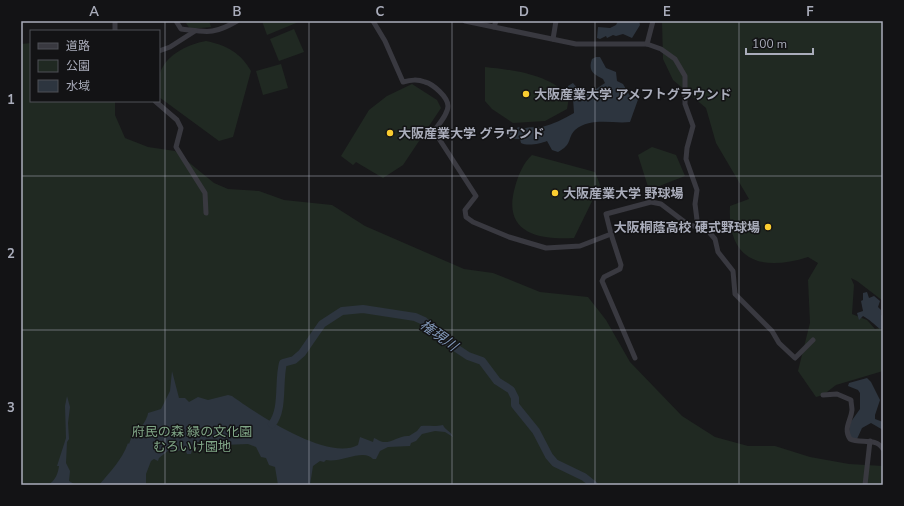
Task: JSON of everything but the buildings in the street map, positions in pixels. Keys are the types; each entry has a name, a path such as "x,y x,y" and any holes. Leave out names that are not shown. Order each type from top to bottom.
{"street":[{"path":"176,21 181,29 216,32 237,21"},
{"path":"373,21 385,41 403,82 413,80 426,82 446,98 448,110 434,131 476,196 465,210 466,217 473,222 509,237 546,248 580,246 611,234"},
{"path":"465,21 584,45 647,44 661,49 675,59 685,76 685,104 693,126 687,148 686,159 697,190 695,204 698,228"},
{"path":"494,27 496,21"},
{"path":"553,39 556,21"},
{"path":"647,44 653,21"},
{"path":"160,51 170,47 195,31"},
{"path":"156,102 177,120 181,128 176,147 205,193 206,214"},
{"path":"635,358 602,281 604,277 620,268 621,265 606,214 651,202 661,204 686,223 709,232 715,239 718,252 733,271 735,294 772,331 778,343 795,358 813,340"},
{"path":"823,395 837,394 851,400 852,410 848,420 847,434 850,439 855,441 870,441 881,445 883,449"},
{"path":"865,485 870,441"}],"green space":[{"path":"190,21 209,21 211,27 190,29 186,23"},
{"path":"262,21 301,21 267,35"},
{"path":"662,21 883,21 883,301 851,278 854,285 852,314 867,320 875,329 883,327 883,371 836,385 823,395 816,397 798,371 810,323 808,280 818,263 808,257 776,263 762,262 750,258 741,250 734,239 731,225 730,206 749,199 716,143 706,108 673,80 663,59"},
{"path":"294,29 304,52 279,61 270,39"},
{"path":"206,41 220,45 232,51 243,59 251,71 233,137 219,141 160,98 160,74 165,63 177,52"},
{"name":"府民の森 緑の文化園 むろいけ園地","path":"30,43 30,102 115,102 115,115 125,138 148,147 175,151 214,183 228,189 259,191 284,200 332,205 365,226 464,269 493,273 540,292 588,297 606,320 630,362 682,416 715,437 748,446 775,446 810,457 849,464 883,466 883,485 21,485 21,44"},
{"path":"281,64 288,88 263,95 256,71"},
{"name":"大阪産業大学 アメフトグラウンド","path":"485,67 530,74 552,83 569,97 567,109 545,121 513,123 492,109 485,101"},
{"name":"大阪産業大学 グラウンド","path":"412,84 437,100 441,108 403,165 383,178 356,162 353,165 341,156 369,110 387,96"},
{"path":"652,147 676,155 685,176 649,190 638,155"},
{"name":"大阪産業大学 野球場","path":"532,155 595,172 600,185 574,238 536,235 526,230 518,223 514,214 512,202 515,187 523,166"}],"water":[{"path":"618,21 639,21 640,25 632,38 623,34 616,36 613,35 607,38 606,36 600,39 597,38 598,27 610,28 616,25"},
{"path":"600,57 606,68 616,72 617,81 623,84 630,96 640,94 630,122 595,122 581,126 575,130 568,144 558,152 552,150 547,141 537,144 527,144 521,143 520,139 512,139 506,136 504,131 507,129 515,131 518,127 524,129 530,127 542,127 574,113 573,98 567,90 568,86 573,83 579,90 590,93 605,83 603,79 592,72 592,59"},
{"path":"867,292 869,298 874,296 880,301 878,307 881,310 881,315 883,316 883,328 880,329 863,316 859,320 857,313 863,311 861,301 863,300 863,293"},
{"path":"172,371 179,398 185,398 189,402 198,397 208,400 228,395 232,396 258,414 293,434 329,447 345,449 358,445 360,437 373,442 374,438 382,442 386,442 409,436 417,431 421,426 443,425 453,437 445,432 435,431 422,434 416,441 411,443 410,446 388,447 380,451 376,459 369,456 358,455 338,460 326,460 324,462 320,461 313,466 310,485 278,485 275,467 269,465 266,458 261,457 256,447 248,444 223,445 222,443 217,444 217,441 204,440 200,441 194,446 191,454 187,454 185,449 174,452 169,450 159,458 158,461 154,459 151,461 146,474 146,485 99,485 119,460 132,436 145,422 148,413 161,409 170,391"},
{"path":"867,378 871,382 880,400 875,419 883,422 883,430 871,423 862,428 857,439 852,438 849,435 850,423 860,409 860,393 858,390 848,386 849,383"},
{"path":"67,396 70,407 68,423 69,439 67,442 66,463 70,471 69,481 76,485 48,485 53,481 57,474 59,466 57,466 66,438 65,406"}],"waterway":[{"name":"権現川","path":"272,424 278,411 283,363 294,360 302,353 322,324 342,311 363,309 415,317 424,321 447,342 468,356 482,361 497,381 511,390 515,398 515,405 536,431 549,456 555,463 584,477 594,485"}],"place":[{"name":"大阪産業大学 アメフトグラウンド","path":"526,94"},
{"name":"大阪産業大学 グラウンド","path":"390,133"},
{"name":"大阪産業大学 野球場","path":"555,193"},
{"name":"大阪桐蔭高校 硬式野球場","path":"768,227"}]}
